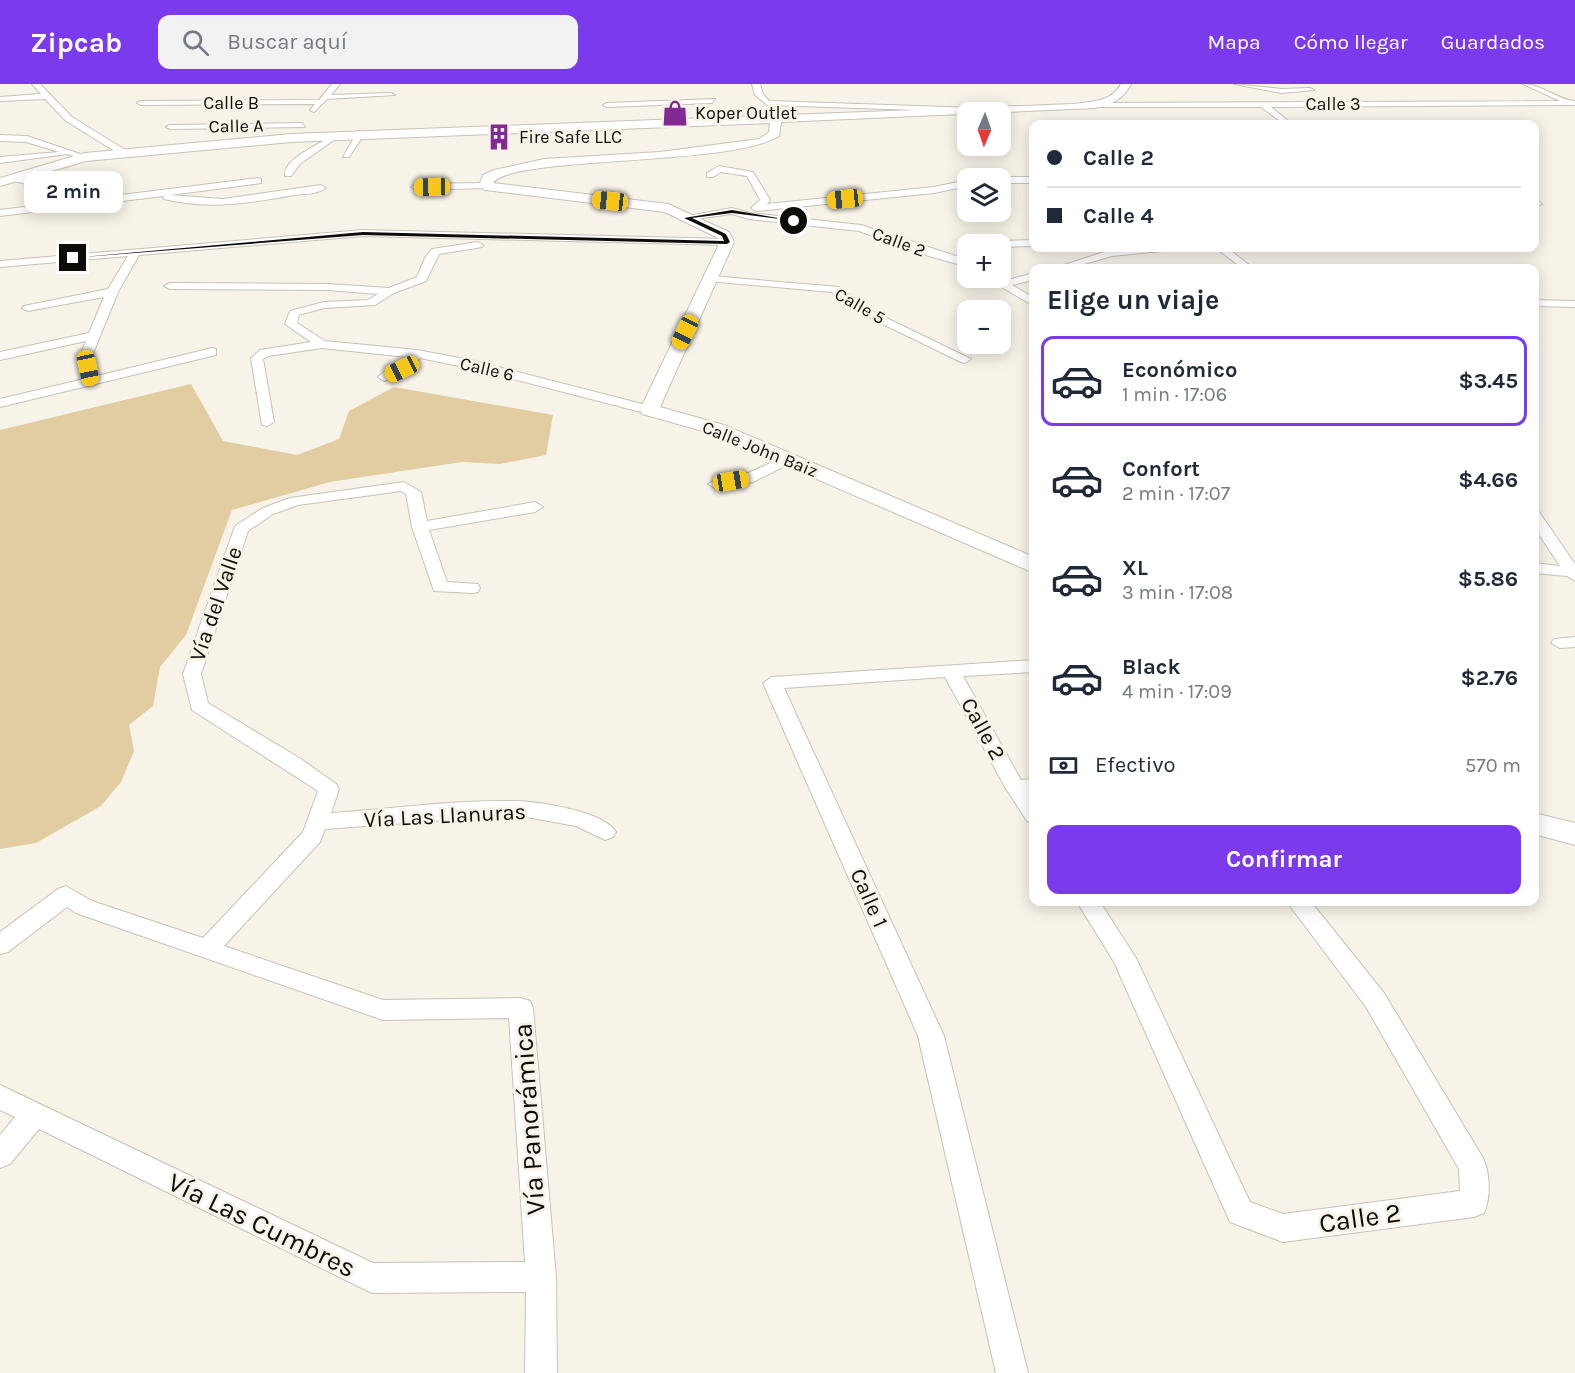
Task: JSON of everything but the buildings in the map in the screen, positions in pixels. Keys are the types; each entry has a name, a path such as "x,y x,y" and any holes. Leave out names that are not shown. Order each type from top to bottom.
{"street":[{"path":"36,84 69,119 124,153"},
{"path":"291,138 336,84"},
{"path":"756,84 759,95 767,103 957,109"},
{"path":"1011,109 1094,105 1117,96 1126,84"},
{"path":"1238,84 1282,91 1310,90"},
{"path":"1527,84 1574,104"},
{"path":"0,99 49,96"},
{"name":"Calle B","path":"141,104 323,100 391,96"},
{"path":"607,105 712,101"},
{"name":"Calle 3","path":"1094,105 1574,104"},
{"path":"1264,105 1283,120"},
{"path":"0,182 85,157 291,138 361,133 957,111"},
{"path":"485,186 488,178 498,173 544,163 660,156 762,142 775,134 776,119"},
{"name":"Calle A","path":"170,127 302,125"},
{"path":"346,155 361,133"},
{"path":"288,174 291,168 328,145 337,135"},
{"path":"0,138 27,139 69,154 85,157"},
{"path":"0,160 69,154"},
{"path":"710,175 719,169 750,174 765,200 758,208"},
{"path":"12,178 40,184 95,189"},
{"path":"1011,180 1029,180"},
{"path":"0,213 258,181"},
{"path":"732,211 934,190 957,185"},
{"path":"416,187 485,186 651,205 668,208 724,235 727,242 649,410"},
{"path":"156,194 182,202 195,202 255,198 321,188"},
{"name":"Calle 2","path":"687,218 732,211 749,216 861,228 926,252 957,260"},
{"path":"0,264 363,233 727,242"},
{"name":"Calle 6","path":"322,344 291,324 294,313 324,306 371,303 390,291 422,279 430,258 436,251 500,242 506,237"},
{"path":"1011,244 1029,243"},
{"path":"1074,264 1121,252"},
{"path":"1226,252 1243,264"},
{"path":"91,380 86,356 112,292 135,253"},
{"path":"1011,282 1029,277"},
{"name":"Calle 5","path":"711,279 835,289 870,314 965,359"},
{"path":"170,286 328,286 390,291"},
{"path":"1010,288 1029,300"},
{"path":"28,308 112,292"},
{"path":"1539,303 1575,304"},
{"path":"3,355 95,335"},
{"name":"Calle 6","path":"267,422 257,358 274,351 322,344 417,354 475,365 649,410"},
{"path":"0,403 212,352"},
{"path":"384,377 402,369 417,354"},
{"name":"Calle John Baiz","path":"649,410 717,429 1029,564"},
{"path":"715,484 748,479 788,459"},
{"name":"Vía del Valle","path":"208,948 312,836 329,789 294,764 199,706 192,674 241,530 268,512 295,501 404,486 413,492 420,527 440,587 472,588"},
{"path":"420,527 535,507"},
{"path":"1539,522 1574,574"},
{"path":"1539,569 1574,574"},
{"name":"Calle 1","path":"1012,1373 931,1036 772,683 1029,666"},
{"name":"Calle 2","path":"951,671 1024,786 1029,801"},
{"name":"Vía Las Llanuras","path":"317,822 515,808 581,819 605,832"},
{"path":"1539,824 1575,834"},
{"path":"0,945 66,895 84,907 208,948"},
{"name":"Calle 2","path":"1091,906 1124,958 1240,1212 1283,1228 1474,1203 1473,1167 1375,1000 1301,906"},
{"name":"Vía Panorámica","path":"208,948 383,1010 521,1008 541,1277 541,1373"},
{"name":"Vía Las Cumbres","path":"0,1097 372,1278 541,1277"},
{"path":"0,1155 33,1115"}],"shaded area":[{"path":"191,384 223,441 297,455 339,439 349,411 394,387 553,415 546,455 500,464 462,462 330,482 232,510 186,635 160,667 153,706 129,725 134,751 121,782 101,806 36,843 0,849 0,430"}],"place":[{"name":"Koper Outlet","path":"675,113"},
{"name":"Fire Safe LLC","path":"499,137"}],"route":[{"path":"73,258 363,233 727,242 724,235 687,218 732,211 749,216 794,221"}]}
